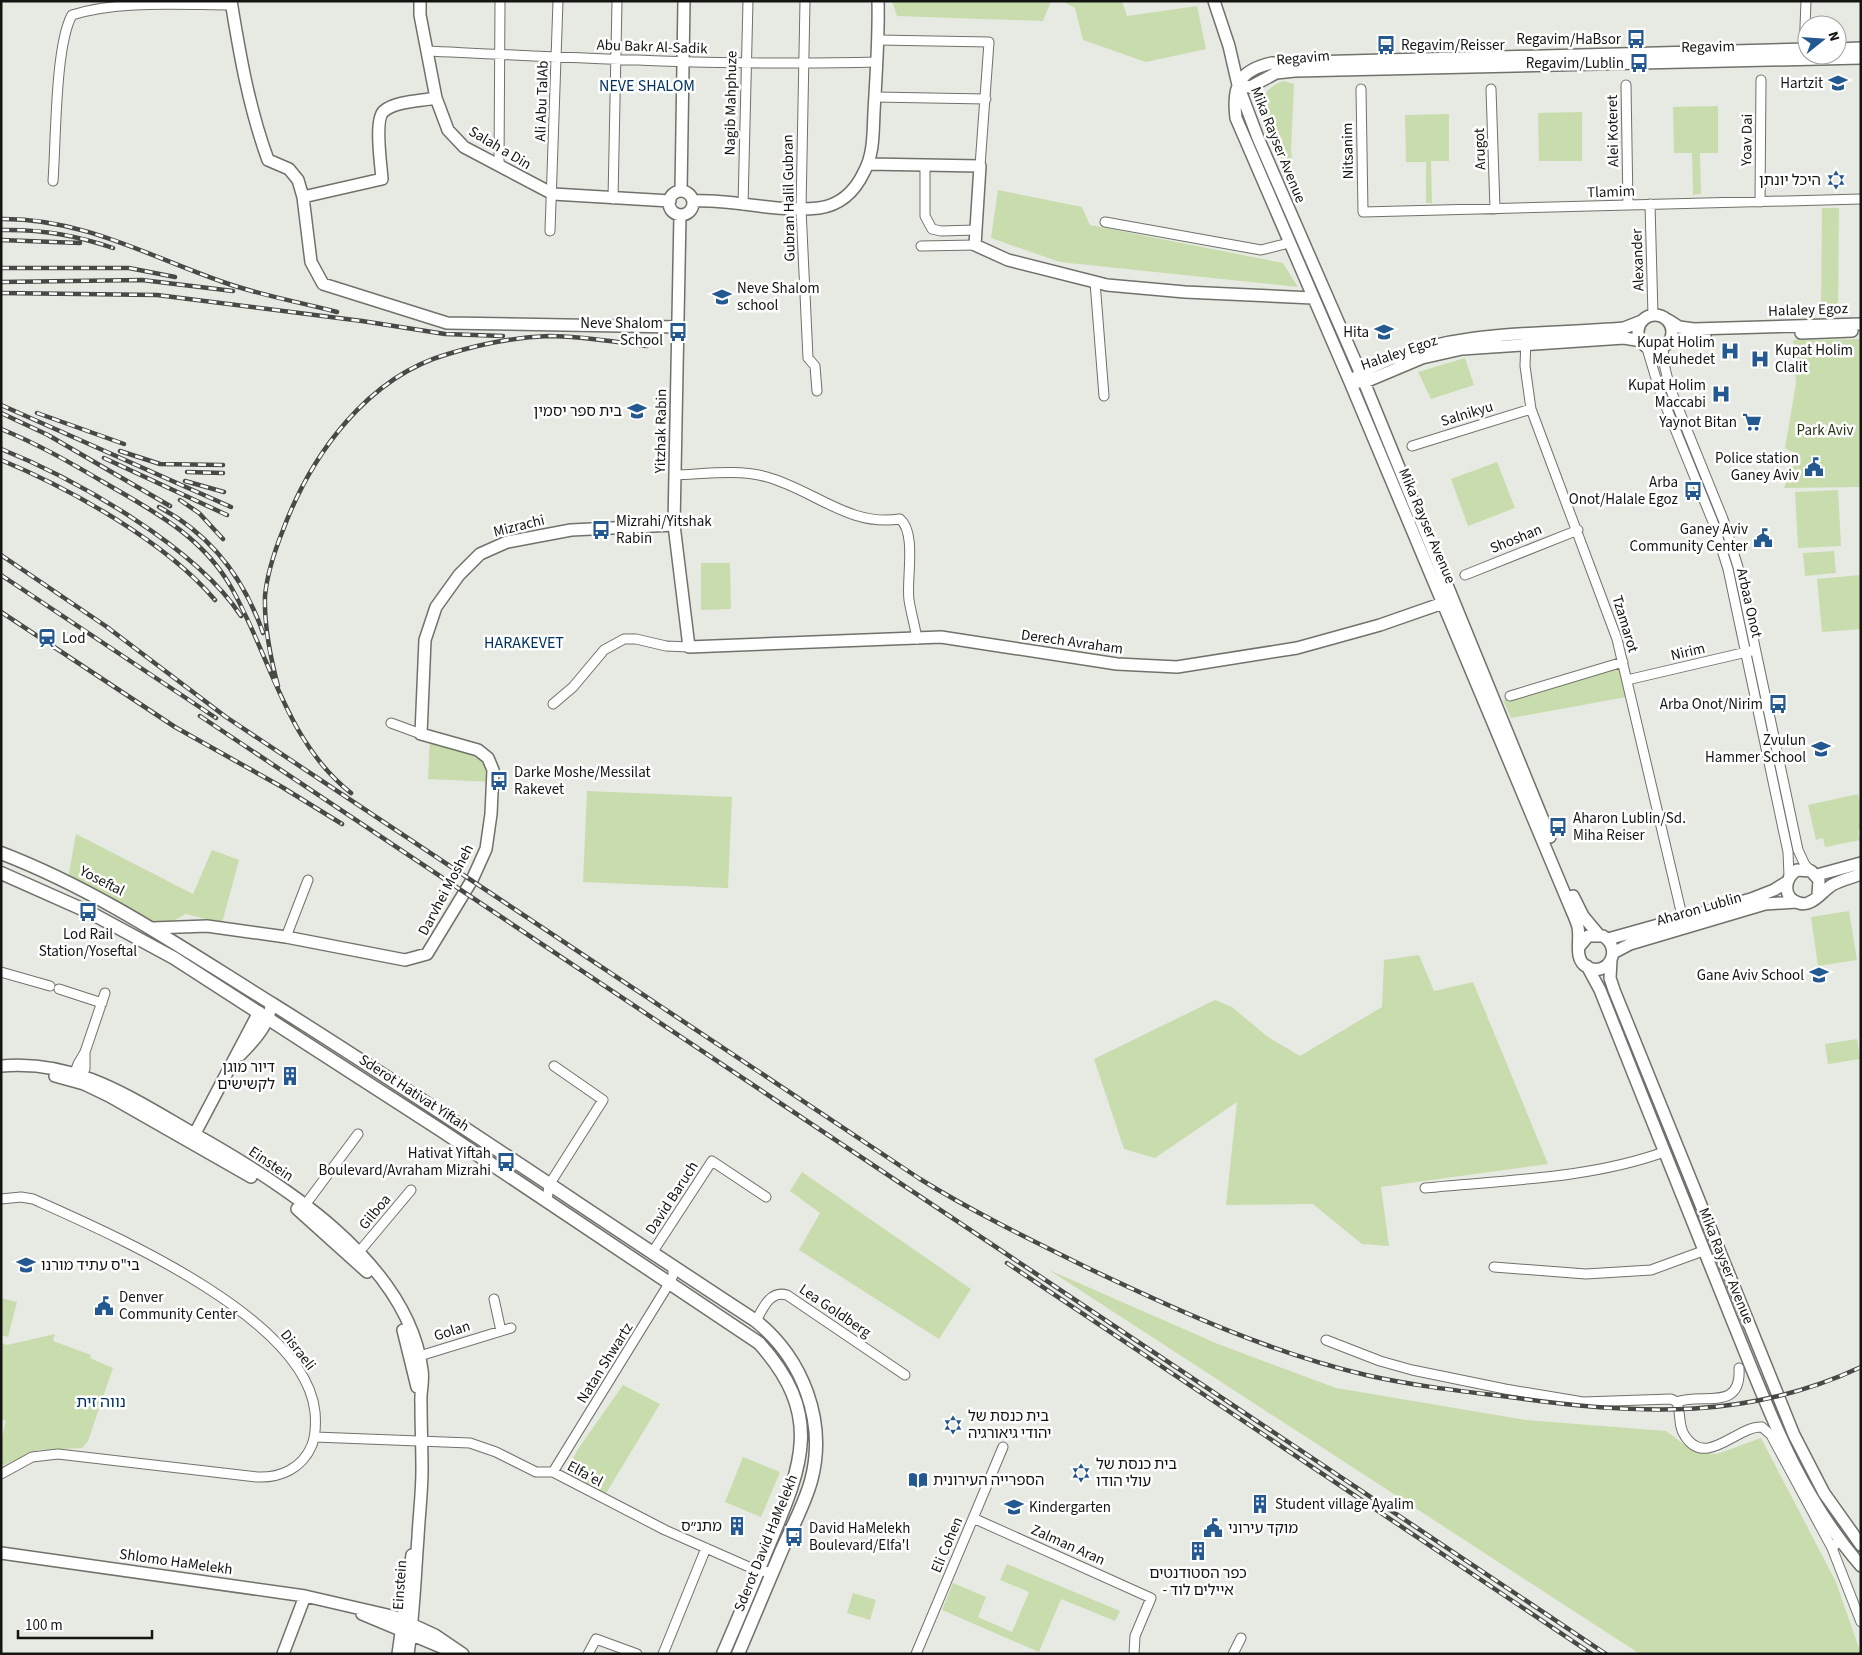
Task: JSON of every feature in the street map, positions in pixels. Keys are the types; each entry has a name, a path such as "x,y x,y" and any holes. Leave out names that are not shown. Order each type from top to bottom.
{"main road":[{"name":"Yoseftal","path":"1,853 89,892 183,947"},
{"name":"Sderot Hativat Yiftah","path":"1,873 91,913 136,936 264,1015 670,1282"},
{"name":"Sderot Hativat Yiftah","path":"183,947 374,1068 672,1266"},
{"name":"Sderot David HaMelekh","path":"672,1266 756,1321 783,1348 800,1375 811,1407 816,1435 814,1464 808,1489 738,1654"},
{"name":"Sderot David HaMelekh","path":"670,1282 759,1343 781,1370 795,1402 802,1437 798,1471 723,1654"}],"street":[{"name":"Salah a Din","path":"420,1 420,15 436,98 448,130 464,147 553,194 670,201"},
{"path":"499,166 500,1"},
{"name":"Ali Abu TalAb","path":"550,231 553,194 558,1"},
{"path":"613,199 617,1"},
{"path":"681,191 684,1"},
{"name":"Nagib Mahphuze","path":"743,205 748,1"},
{"name":"Gubran Halil Gubran","path":"805,1 801,209 808,358 815,366 817,391"},
{"path":"692,201 801,209 820,208 839,202 854,190 868,164 872,142 878,40 878,1"},
{"path":"1214,1 1229,46 1238,85"},
{"path":"1806,1 1806,15"},
{"path":"53,181 64,35 72,15 88,10 149,5 231,3 243,75 257,130 268,160 289,169 298,180 304,197 311,262 323,284 446,323 678,327"},
{"path":"878,40 989,42 976,245"},
{"path":"1847,49 1861,48"},
{"name":"Abu Bakr Al-Sadik","path":"427,51 556,58 746,63 877,62"},
{"name":"Regavim","path":"1797,53 1283,72 1250,87 1238,85 1250,70 1272,63 1797,53"},
{"name":"Regavim","path":"1847,57 1861,58"},
{"name":"Yoav Dai","path":"1760,202 1762,80"},
{"path":"1250,116 1252,95 1257,84"},
{"name":"Mika Rayser Avenue","path":"1238,85 1362,377 1575,900 1583,916 1603,936"},
{"name":"Mika Rayser Avenue","path":"1238,85 1234,100 1236,118 1350,382 1569,904 1578,926 1579,947"},
{"name":"Alei Koteret","path":"1626,86 1628,205"},
{"name":"Nitsanim","path":"1360,89 1363,212"},
{"name":"Arugot","path":"1491,89 1495,208"},
{"path":"875,97 986,99"},
{"path":"304,197 382,179 378,122 382,112 392,107 436,98"},
{"path":"868,164 980,166"},
{"path":"925,165 926,216 932,229 941,231 976,230"},
{"path":"681,191 690,195 692,201 689,211 680,215 672,210 670,201 674,193 681,191"},
{"name":"Tlamim","path":"1363,212 1861,199"},
{"name":"Alexander","path":"1650,204 1653,315"},
{"name":"Yitzhak Rabin","path":"680,215 674,525 688,647"},
{"path":"1105,222 1261,250 1289,243"},
{"path":"921,246 976,245 1008,260 1108,285 1185,292 1313,298"},
{"path":"1094,282 1104,396"},
{"path":"1653,315 1668,320 1672,329 1665,345 1654,348 1644,343 1639,331 1642,321 1653,315"},
{"name":"Halaley Egoz","path":"1668,320 1679,327 1694,329 1861,324"},
{"name":"Halaley Egoz","path":"1350,382 1445,352 1526,338 1624,328 1642,321"},
{"name":"Halaley Egoz","path":"1665,345 1695,336 1861,331"},
{"name":"Halaley Egoz","path":"1526,338 1624,338 1644,343"},
{"name":"Tzamarot","path":"1526,338 1525,366 1531,409 1578,530 1617,639 1684,924"},
{"name":"Arbaa Onot","path":"1644,343 1660,392 1713,522 1728,569 1788,852 1788,879"},
{"name":"Arbaa Onot","path":"1665,345 1664,364 1670,388 1720,511 1738,567 1798,850 1804,865 1814,873"},
{"name":"Salnikyu","path":"1412,446 1531,409"},
{"path":"675,475 749,474 765,477 783,482 864,520 882,522 900,519 904,522 910,548 908,598 917,639"},
{"name":"Mizrachi","path":"421,734 425,640 433,615 436,607 458,575 480,554 507,542 570,530 674,525"},
{"name":"Shoshan","path":"1465,575 1578,530"},
{"name":"Derech Avraham","path":"688,647 941,638 1117,664 1177,667 1297,648 1380,625 1443,603"},
{"path":"553,704 584,675 604,650 624,640 636,639 666,646 688,647"},
{"name":"Nirim","path":"1627,680 1756,650"},
{"path":"1510,696 1623,662"},
{"path":"390,723 421,734"},
{"name":"Darvhei Mosheh","path":"153,928 188,925 286,936 405,960 421,957 433,948 472,880 486,849 491,814 493,770 488,758 478,750 421,734"},
{"path":"1861,864 1814,873 1797,870 1788,879 1789,895 1796,902 1806,903 1832,885 1861,874"},
{"path":"1814,873 1820,885 1818,896"},
{"name":"Aharon Lublin","path":"1612,956 1630,944 1774,890 1788,879"},
{"path":"286,936 308,880"},
{"name":"Aharon Lublin","path":"1603,936 1684,924 1765,904 1796,902"},
{"path":"183,947 178,934 179,930 188,925"},
{"path":"1588,936 1603,936 1612,956 1603,968 1597,969 1587,966 1580,958 1579,947 1588,936"},
{"name":"Mika Rayser Avenue","path":"1612,956 1610,978 1614,990 1794,1435 1824,1493 1861,1545"},
{"name":"Mika Rayser Avenue","path":"1587,966 1600,990 1782,1442 1835,1544 1861,1566"},
{"path":"1,972 50,986"},
{"path":"59,990 102,1003"},
{"path":"79,1076 105,993"},
{"path":"193,1137 237,1058 243,1040 264,1015 271,1003"},
{"name":"Einstein","path":"1,1066 26,1065 79,1076 109,1096 241,1161 305,1205 359,1252 394,1296 408,1322 415,1357"},
{"path":"547,1201 549,1185 604,1100 554,1066"},
{"name":"Einstein","path":"1,1074 79,1076"},
{"path":"305,1205 358,1134"},
{"name":"Einstein","path":"193,1137 297,1208 354,1259 368,1274 394,1311 423,1371 420,1401 422,1441 418,1536 407,1627"},
{"path":"1425,1188 1591,1171 1641,1160 1664,1152"},
{"name":"David Baruch","path":"652,1253 712,1161 766,1197"},
{"name":"Gilboa","path":"359,1252 411,1190"},
{"name":"Disraeli","path":"1,1199 21,1197 33,1200 170,1266 219,1294 266,1332 300,1372 308,1387 314,1405 315,1437"},
{"path":"1494,1267 1586,1274 1652,1270 1704,1251"},
{"name":"Natan Shwartz","path":"554,1472 670,1282 672,1266"},
{"name":"Lea Goldberg","path":"756,1321 773,1295 780,1293 905,1375"},
{"name":"Golan","path":"415,1357 506,1329 494,1299"},
{"path":"1326,1340 1380,1361 1412,1370 1505,1389 1583,1402 1671,1399 1677,1402 1723,1399 1730,1394 1738,1380 1739,1368"},
{"path":"1677,1402 1684,1436 1695,1446 1711,1448 1752,1428 1762,1427 1766,1430 1835,1544 1861,1622"},
{"path":"1,1474 32,1457 58,1454 257,1477 276,1477 298,1464 311,1447 315,1437"},
{"name":"Elfa'el","path":"315,1437 470,1442 496,1452 536,1472 554,1472 665,1530 758,1572 773,1572"},
{"name":"Eli Cohen","path":"918,1653 1003,1447"},
{"name":"Zalman Aran","path":"973,1518 1151,1598 1135,1636 1134,1654"},
{"path":"663,1654 706,1548"},
{"name":"Shlomo HaMelekh","path":"1,1553 305,1596 346,1606 435,1635 463,1654"},
{"path":"282,1654 305,1596"},
{"path":"398,1654 407,1627"},
{"path":"407,1627 408,1654"},
{"name":"Shlomo HaMelekh","path":"407,1627 458,1654"},
{"path":"1233,1654 1241,1638"},
{"path":"588,1654 596,1639 638,1654"}],"green space":[{"path":"892,1 1051,1 1043,21 897,16"},
{"path":"1062,1 1122,1 1127,16 1197,6 1206,49 1146,62 1083,40 1075,8"},
{"path":"1284,81 1294,84 1291,151 1296,192 1263,117 1264,98 1268,90 1272,86"},
{"path":"1718,106 1718,153 1700,153 1701,194 1693,195 1692,153 1674,153 1673,107"},
{"path":"1582,112 1582,161 1539,161 1538,113"},
{"path":"1449,114 1449,161 1431,161 1432,203 1426,203 1426,162 1406,162 1405,115"},
{"path":"998,190 1082,207 1090,225 1283,263 1298,287 1060,262 991,238"},
{"path":"1822,208 1839,208 1838,312 1821,311"},
{"name":"Park Aviv","path":"1861,339 1861,487 1784,488 1798,455 1785,448 1796,384 1793,340"},
{"path":"1465,358 1474,385 1431,399 1418,372"},
{"path":"1497,462 1515,508 1468,526 1451,479"},
{"path":"1838,490 1841,546 1798,548 1795,492"},
{"path":"1834,551 1836,573 1805,576 1803,553"},
{"path":"701,563 730,563 731,609 701,610"},
{"path":"1861,575 1861,629 1822,632 1817,579"},
{"path":"1620,667 1626,697 1511,718 1503,700"},
{"path":"430,736 484,753 493,782 428,779"},
{"path":"587,791 732,797 728,888 583,882"},
{"path":"1858,794 1861,807 1861,830 1858,831 1860,840 1825,847 1823,838 1816,840 1808,805"},
{"path":"76,834 193,894 212,850 239,860 222,923 186,914 171,922 158,925 68,879"},
{"path":"1849,911 1857,960 1818,966 1811,917"},
{"path":"1419,955 1434,991 1473,982 1548,1164 1381,1187 1389,1246 1362,1244 1313,1204 1226,1205 1237,1102 1155,1158 1124,1149 1094,1059 1215,1000 1232,1007 1268,1037 1300,1056 1382,1007 1384,960"},
{"path":"1857,1039 1860,1059 1828,1064 1825,1044"},
{"path":"802,1172 971,1289 939,1339 799,1250 820,1213 790,1191"},
{"path":"1049,1270 1218,1344 1336,1388 1526,1420 1666,1431 1693,1451 1717,1454 1761,1438 1836,1582 1861,1654 1640,1654"},
{"path":"1,1298 17,1302 8,1337 1,1335"},
{"path":"55,1334 53,1341 91,1355 90,1358 113,1368 88,1441 82,1448 38,1450 1,1466 1,1442 6,1421 1,1419 1,1343 7,1345"},
{"path":"623,1385 660,1404 605,1495 574,1479 567,1470 578,1449"},
{"path":"743,1457 780,1472 761,1517 725,1502"},
{"path":"1007,1564 1120,1611 1115,1621 1061,1599 1039,1652 942,1610 953,1583 986,1597 978,1617 1012,1632 1029,1592 1000,1580"},
{"path":"853,1593 876,1600 870,1620 847,1613"}],"railway":[{"path":"1,219 31,220 87,232 114,240 237,287 337,312"},
{"path":"1,230 58,234 113,248"},
{"path":"1,240 80,243"},
{"path":"1,268 129,268 175,277"},
{"path":"1,282 142,280 233,291"},
{"path":"1,293 157,295 362,321 445,334 503,336"},
{"path":"278,686 272,664 265,619 266,588 274,554 295,502 309,474 326,447 346,422 368,400 392,381 419,365 448,354 498,342 524,338 561,336 647,346"},
{"path":"1,405 231,507"},
{"path":"1,413 48,435 170,506"},
{"path":"37,413 124,444"},
{"path":"1,429 54,454 141,504 175,526 206,553 231,587 245,614 281,697 310,749 329,772 351,793"},
{"path":"1,449 64,478 132,518 195,565 221,590 241,616"},
{"path":"120,451 160,464 223,465"},
{"path":"104,458 227,515"},
{"path":"1,460 57,486 116,519 171,558 215,600"},
{"path":"187,472 223,473"},
{"path":"185,481 224,492"},
{"path":"180,500 199,513 223,539"},
{"path":"159,507 194,530 223,560 246,594 263,633"},
{"path":"1,555 107,627 226,717 920,1179 1026,1237 1192,1316 1295,1355 1366,1375 1445,1389 1610,1408 1653,1410 1736,1404 1778,1396 1819,1384 1861,1367"},
{"path":"1,575 216,718"},
{"path":"1,612 175,727 282,787 342,824"},
{"path":"200,716 1606,1654"},
{"path":"1007,1263 1592,1654"}],"place":[{"name":"Regavim/HaBsor","path":"1636,39"},
{"name":"Regavim/Reisser","path":"1386,45"},
{"name":"Regavim/Lublin","path":"1639,63"},
{"name":"Hartzit","path":"1838,83"},
{"name":"היכל יונתן","path":"1836,180"},
{"name":"Neve Shalom school","path":"722,297"},
{"name":"Neve Shalom School","path":"678,332"},
{"name":"Hita","path":"1384,332"},
{"name":"Kupat Holim Meuhedet","path":"1730,351"},
{"name":"Kupat Holim Clalit","path":"1760,359"},
{"name":"Kupat Holim Maccabi","path":"1721,394"},
{"name":"בית ספר יסמין","path":"637,411"},
{"name":"Yaynot Bitan","path":"1752,422"},
{"name":"Police station Ganey Aviv","path":"1814,467"},
{"name":"Arba Onot/Halale Egoz","path":"1693,491"},
{"name":"Mizrahi/Yitshak Rabin","path":"601,530"},
{"name":"Ganey Aviv Community Center","path":"1763,538"},
{"name":"Lod","path":"47,638"},
{"name":"Arba Onot/Nirim","path":"1778,704"},
{"name":"Zvulun Hammer School","path":"1821,749"},
{"name":"Darke Moshe/Messilat Rakevet","path":"499,781"},
{"name":"Aharon Lublin/Sd. Miha Reiser","path":"1558,827"},
{"name":"Lod Rail Station/Yoseftal","path":"88,912"},
{"name":"Gane Aviv School","path":"1819,975"},
{"name":"דיור מוגן לקשישים","path":"290,1076"},
{"name":"Hativat Yiftah Boulevard/Avraham Mizrahi","path":"506,1162"},
{"name":"בי\"ס עתיד מורנו","path":"26,1265"},
{"name":"Denver Community Center","path":"104,1306"},
{"name":"בית כנסת של יהודי גיאורגיה","path":"953,1425"},
{"name":"בית כנסת של עולי הודו","path":"1081,1473"},
{"name":"הספרייה העירונית","path":"918,1480"},
{"name":"Student village Ayalim","path":"1260,1504"},
{"name":"Kindergarten","path":"1014,1507"},
{"name":"מתנ״ס","path":"737,1526"},
{"name":"מוקד עירוני","path":"1213,1528"},
{"name":"David HaMelekh Boulevard/Elfa'l","path":"794,1537"},
{"name":"כפר הסטודנטים - איילים לוד","path":"1198,1551"}],"district":[{"name":"NEVE SHALOM","path":"647,86"},
{"name":"HARAKEVET","path":"524,643"},
{"name":"נווה זית","path":"101,1402"}]}
